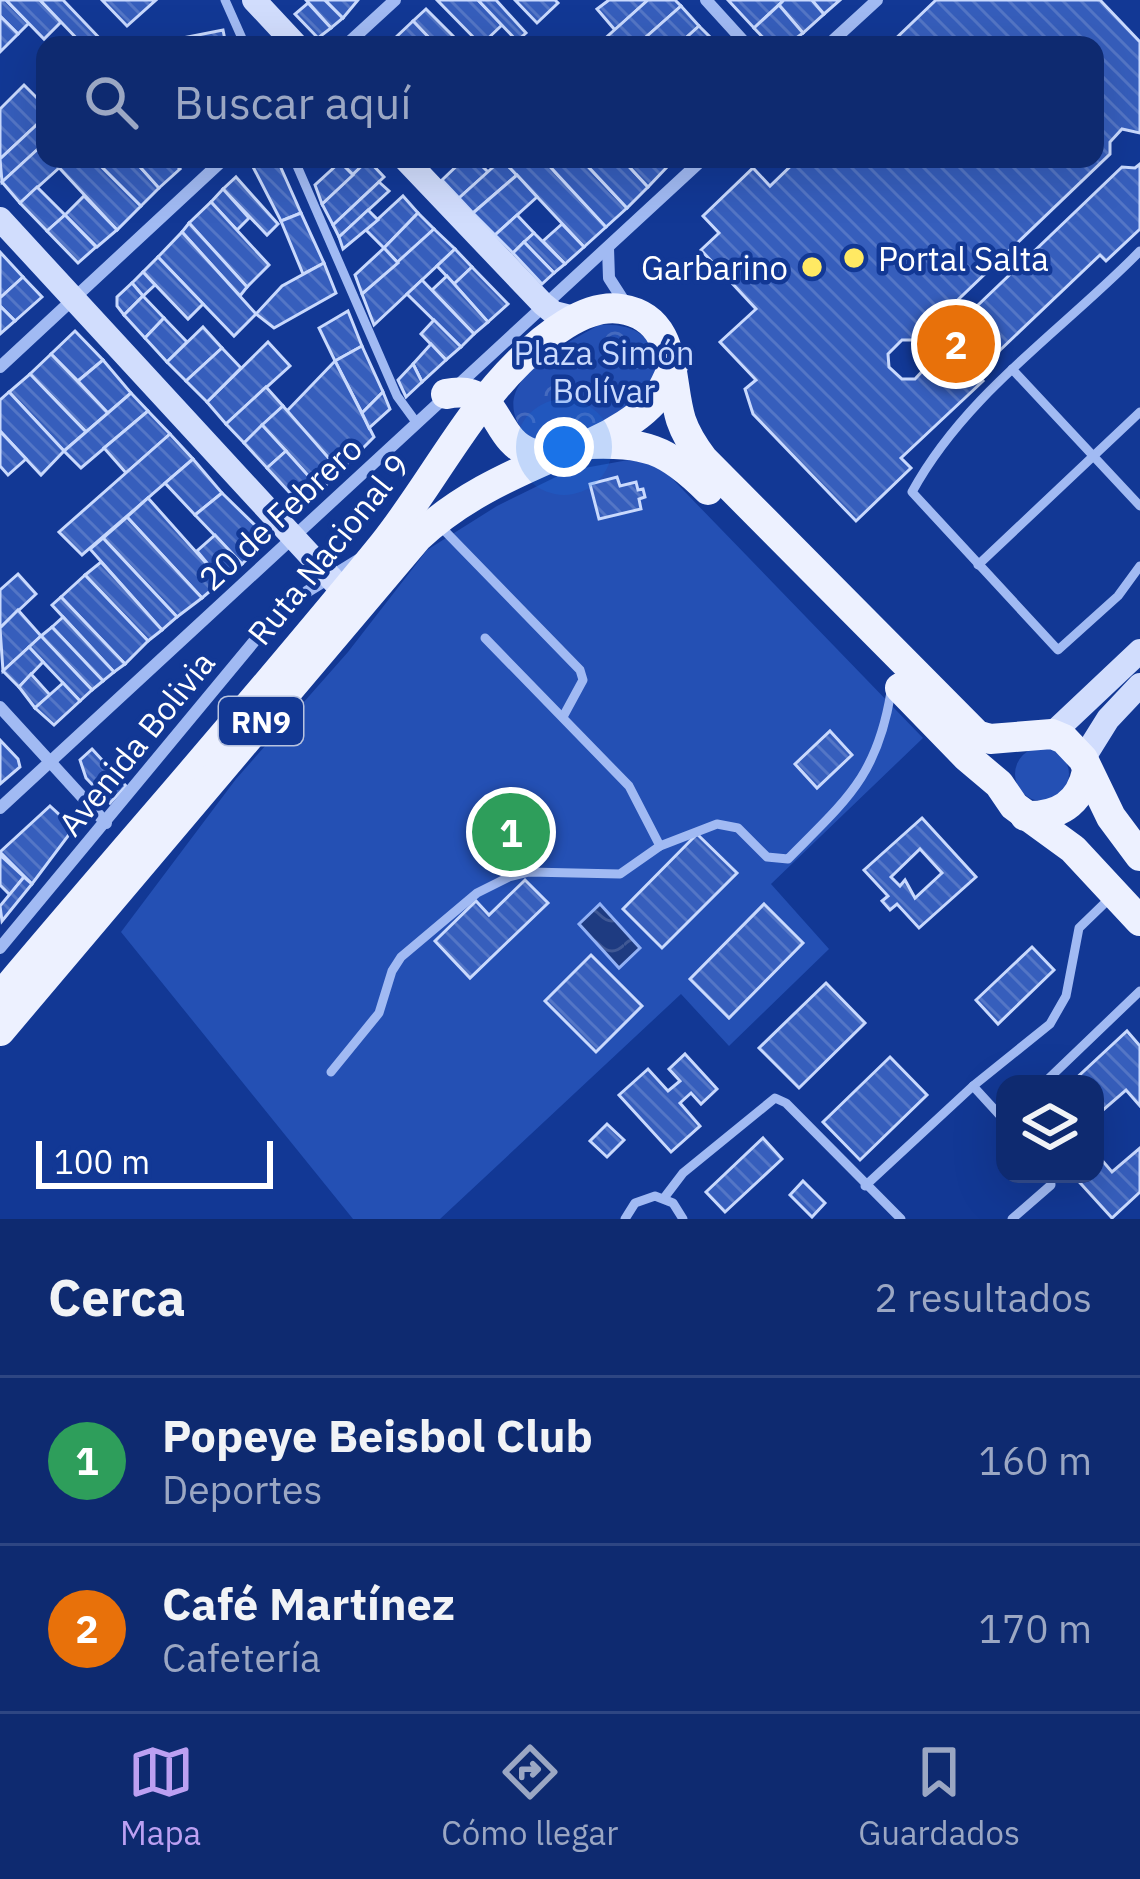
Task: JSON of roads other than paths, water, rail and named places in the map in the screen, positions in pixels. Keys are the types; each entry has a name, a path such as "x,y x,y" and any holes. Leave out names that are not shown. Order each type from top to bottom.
{"main road":[{"path":"578,319 619,308 662,335 673,366 680,418 703,459 968,726 990,740 1038,736 1075,747 1111,817 1140,856"},
{"name":"Ruta Nacional 9","path":"0,997 337,584 384,543 479,409 535,347 578,319"},
{"name":"Ruta Nacional 9","path":"0,1031 435,521 481,491 615,432 647,409 673,366"},
{"path":"446,394 464,392 532,454 646,446 680,463 967,757 999,784 1025,816 1073,849 1140,921"},
{"path":"999,784 1004,757 1038,736"},
{"path":"1025,816 1044,816 1067,806 1084,786 1085,765"}],"street":[{"path":"254,0 288,36"},
{"path":"356,36 395,0"},
{"path":"706,0 739,36"},
{"path":"837,36 877,0"},
{"path":"0,367 214,168"},
{"path":"413,168 543,304 554,313 578,319"},
{"name":"20 de Febrero","path":"0,808 693,168"},
{"path":"0,220 337,584"},
{"path":"609,246 610,278 632,312"},
{"name":"Avenida Bolivia","path":"0,949 261,633 296,600 337,584"},
{"path":"1038,736 1140,651"},
{"path":"1085,765 1108,719 1140,686"},
{"path":"0,706 106,823"}],"lane":[{"path":"225,0 241,36"},
{"path":"298,168 397,396 416,422"},
{"path":"1140,251 1012,369 956,428 913,492 1058,650 1118,596 1140,566"},
{"path":"1012,369 1140,506"},
{"path":"978,565 1140,412"},
{"path":"435,521 580,670 583,680 564,715"},
{"path":"485,638 629,786 659,846"},
{"path":"331,1072 379,1013 401,958 477,893 529,872 620,874 659,846 717,824 738,828 767,857 788,859 858,788 880,748 893,681"},
{"path":"865,1186 973,1086 1050,1024 1072,974 1079,928 1114,894"},
{"path":"1052,1075 1140,991"},
{"path":"973,1086 996,1110"},
{"path":"664,1198 683,1173 775,1098 787,1103 901,1219"},
{"path":"1012,1219 1051,1183"},
{"path":"625,1219 635,1202 644,1198 664,1198 682,1219"}],"water":[{"path":"600,904 640,948 619,968 579,924"}],"place":[{"name":"Portal Salta","path":"854,258"},
{"name":"Garbarino","path":"812,267"},
{"name":"Café Martínez","path":"956,344"},
{"name":"Popeye Beisbol Club","path":"511,832"}],"park label":[{"name":"Plaza Simón Bolívar","path":"604,371"}]}
